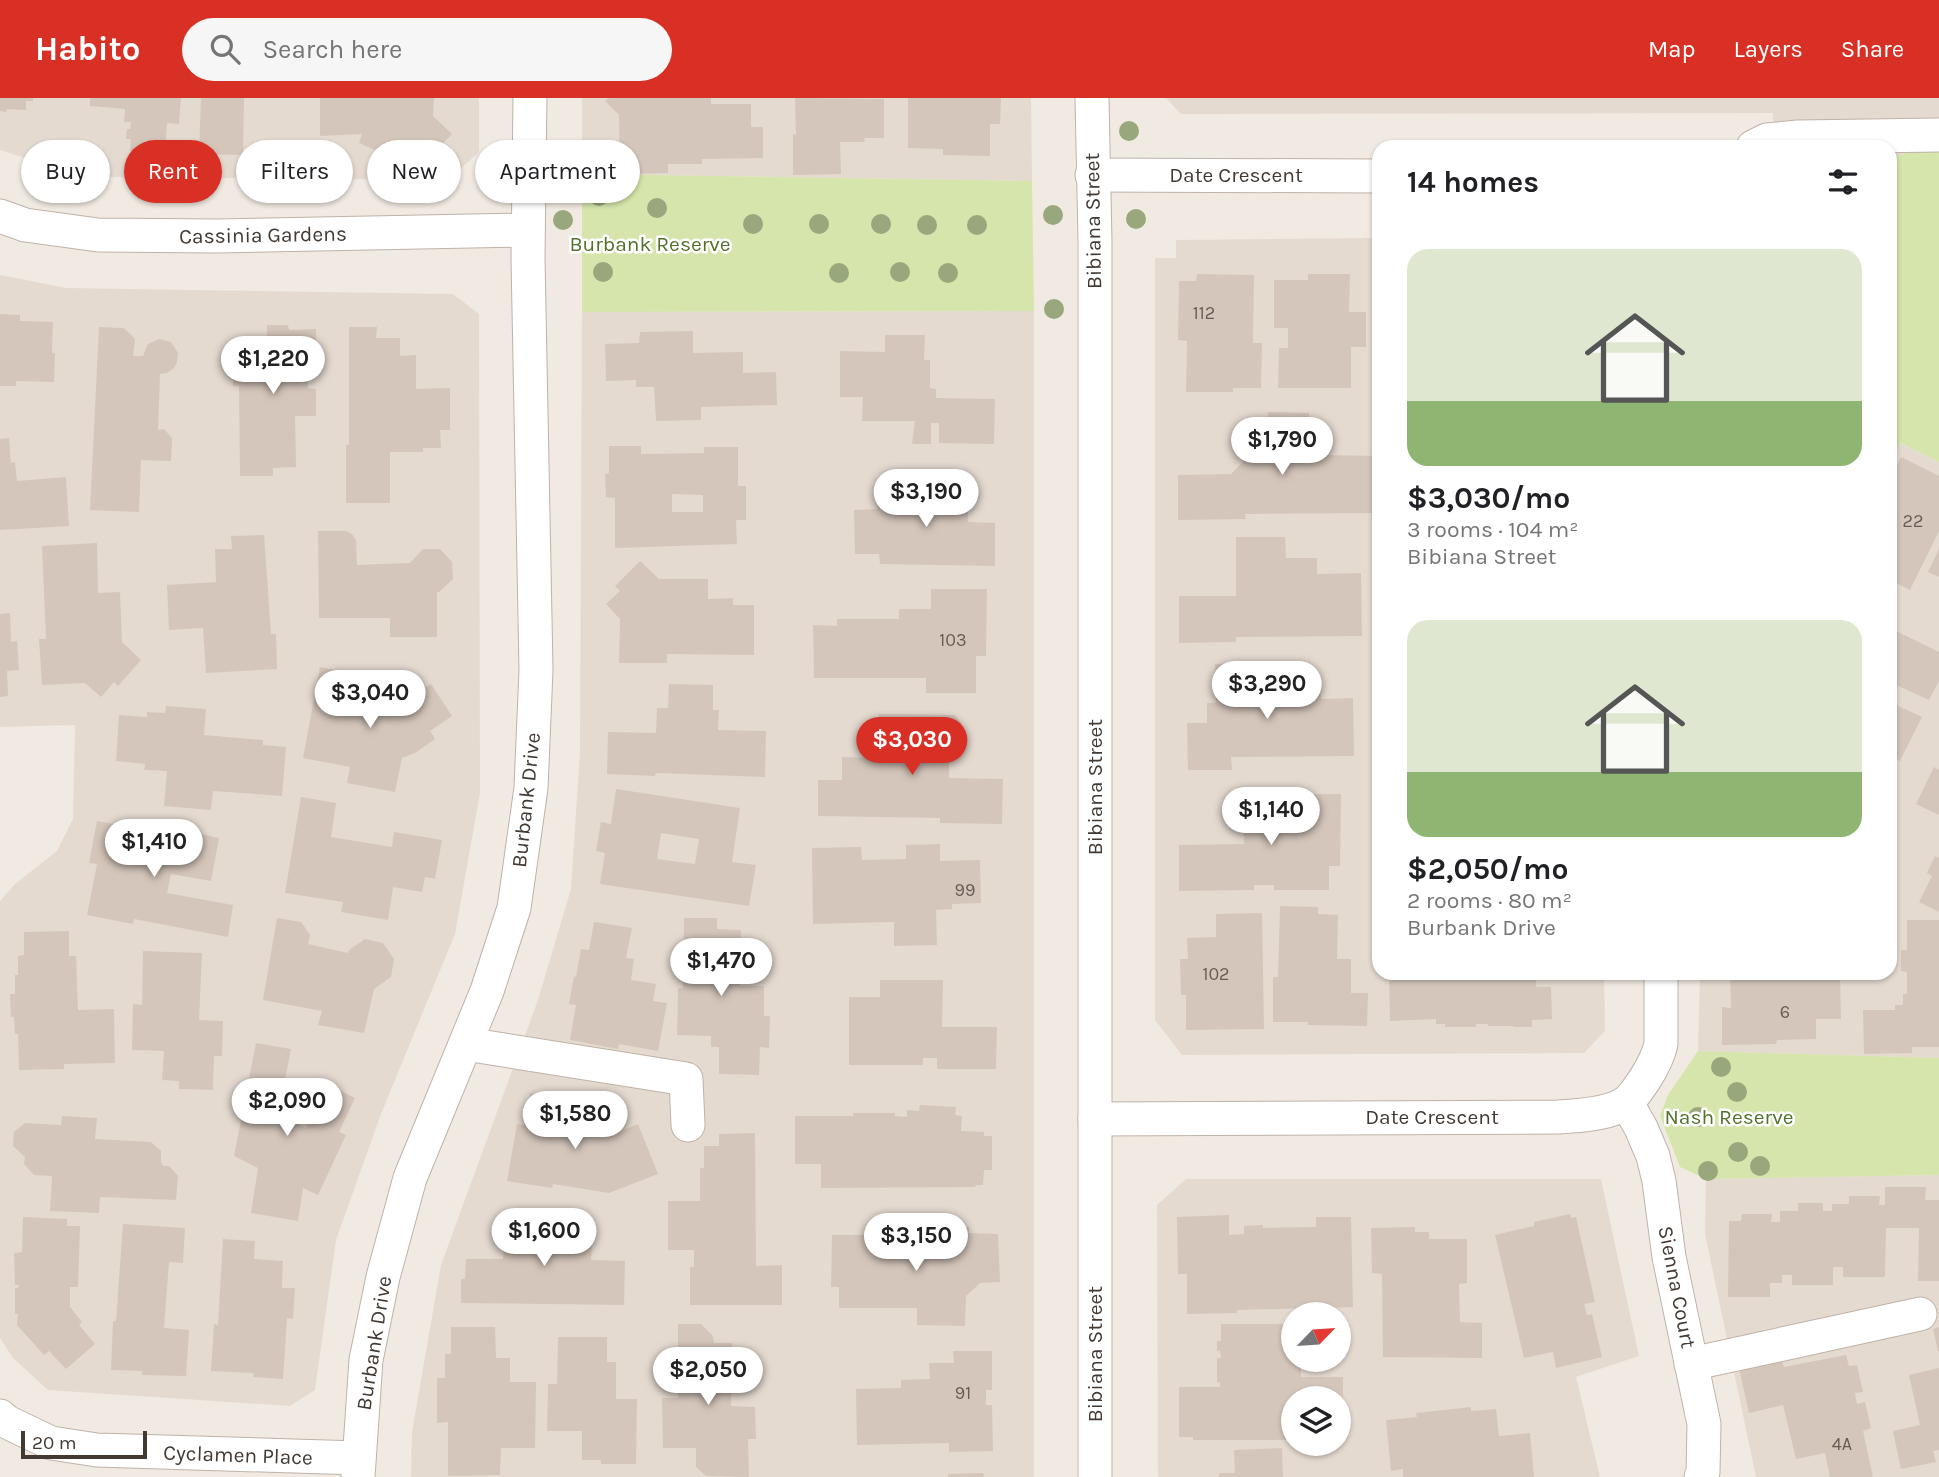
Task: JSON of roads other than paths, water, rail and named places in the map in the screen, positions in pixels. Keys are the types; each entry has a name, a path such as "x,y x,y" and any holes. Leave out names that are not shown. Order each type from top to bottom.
{"street":[{"name":"Burbank Drive","path":"358,1468 366,1360 386,1264 410,1178 487,991 513,908 531,788 536,670 528,230 530,98"},
{"name":"Bibiana Street","path":"1092,98 1095,242 1096,1477"},
{"path":"1767,140 1939,135"},
{"name":"Date Crescent","path":"1092,175 1372,176"},
{"name":"Cassinia Gardens","path":"0,216 25,225 98,234 217,236 528,230"},
{"path":"1626,1103 1659,1055 1661,980"},
{"path":"466,1044 686,1079 688,1125"},
{"name":"Date Crescent","path":"1095,1119 1558,1117 1584,1115 1626,1103"},
{"name":"Sienna Court","path":"1626,1103 1653,1156 1660,1190 1669,1257 1704,1424 1701,1477"},
{"path":"1691,1364 1920,1314"},
{"name":"Cyclamen Place","path":"0,1416 51,1443 97,1450 358,1468"}],"park label":[{"name":"Burbank Reserve","path":"650,244"},
{"name":"Nash Reserve","path":"1729,1117"}]}
